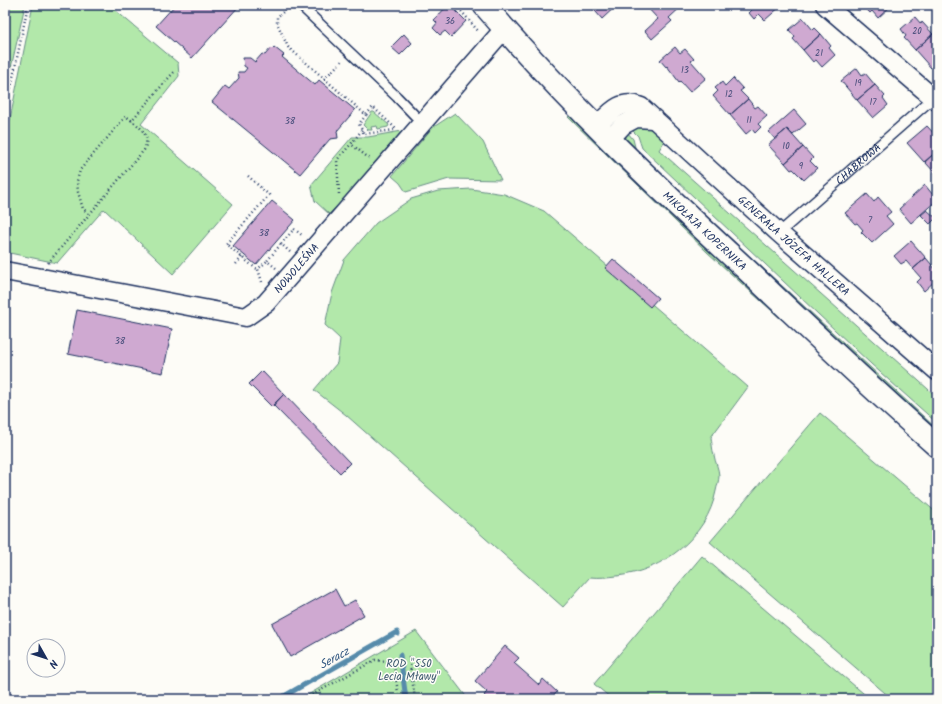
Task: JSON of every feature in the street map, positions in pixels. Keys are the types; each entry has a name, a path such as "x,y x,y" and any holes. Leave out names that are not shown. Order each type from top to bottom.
{"street":[{"name":"MIKOŁAJA KOPERNIKA","path":"484,5 504,30 603,134 694,222 937,446"},
{"path":"825,5 936,98"},
{"name":"NOWOLEŚNA","path":"5,271 246,317 266,303 504,30"},
{"name":"GENERAŁA JÓZEFA HALLERA","path":"603,134 611,112 621,104 634,104 641,107 779,233 937,371"}],"lane":[{"path":"300,5 397,96 423,124"},
{"name":"CHABROWA","path":"779,233 936,98"}],"path":[{"path":"5,116 28,5"},
{"path":"292,5 277,17 277,22 288,47 366,115"},
{"path":"324,79 350,52"},
{"path":"131,121 174,72"},
{"path":"373,107 396,129 364,134 359,124 373,107"},
{"path":"48,263 90,214 144,150 148,143 146,135 143,131 126,116 80,170 77,181 78,192 83,209 90,214"},
{"path":"392,134 396,129"},
{"path":"338,201 338,160 362,130"},
{"path":"351,144 370,159 374,154"},
{"path":"248,176 269,195 226,244 258,269 262,283"},
{"path":"339,194 344,188"},
{"path":"258,269 267,261 294,229 308,240"},
{"path":"281,244 294,256"},
{"path":"236,264 242,256"},
{"path":"267,261 281,272"},
{"path":"41,262 55,264"},
{"path":"409,656 415,699"},
{"path":"306,699 375,660 387,661 394,666 398,699"}],"green space":[{"path":"5,5 25,5 5,95"},
{"path":"33,5 109,5 178,63 179,76 141,124 233,204 173,274 104,209 57,263 5,252 5,144"},
{"path":"372,112 374,112 389,125 388,127 378,129 377,126 371,127 372,130 368,130 363,125"},
{"path":"455,113 483,142 501,180 449,179 406,192 400,183 392,176 432,128"},
{"path":"571,114 782,317 782,320 707,252 568,117"},
{"path":"632,126 650,127 665,140 659,150 937,397 937,423 871,364 642,148 638,136 630,128"},
{"path":"402,131 343,200 329,214 315,201 311,185 352,137 368,137"},
{"path":"627,132 633,139 636,151 937,429 937,435 637,157 627,143"},
{"path":"471,189 504,194 544,211 748,387 711,437 719,479 711,508 693,537 666,559 651,567 634,573 617,576 590,577 563,607 346,415 314,390 337,363 340,339 325,325 332,293 344,260 376,223 411,199 438,191"},
{"path":"820,413 937,513 937,699 892,699 710,542"},
{"path":"702,556 870,699 612,699 594,684"},
{"name":"ROD \"550 Lecia Mławy\"","path":"416,631 468,699 301,699"}],"building":[{"path":"175,5 240,5 192,58 156,26"},
{"path":"448,5 450,5 466,21 451,37 445,31 440,35 433,28 437,23 434,20"},
{"path":"590,5 617,5 602,19"},
{"path":"645,5 683,5 669,18 672,21 652,39 645,31 658,19"},
{"path":"748,5 781,6 765,20 759,14 754,19 749,13 752,10"},
{"path":"863,5 892,5 878,18 872,11 870,13"},
{"path":"915,17 933,34 915,50 904,38 906,36 901,29"},
{"path":"803,18 813,30 815,28 821,34 803,50 793,39 795,37 789,30"},
{"path":"404,34 412,43 400,55 391,47"},
{"path":"821,34 831,46 829,48 835,55 822,67 816,60 813,62 803,50"},
{"path":"933,34 937,38 937,63 931,68 915,50"},
{"path":"274,47 284,55 282,57 315,85 319,80 355,110 337,131 338,138 330,139 300,174 212,102 225,86 229,89 239,78 238,72 244,72 247,68 244,66 243,58 250,58 255,62 262,54 265,55 271,48 272,49"},
{"path":"675,47 680,53 685,49 694,59 691,61 706,78 690,92 660,60"},
{"path":"857,68 862,75 865,73 875,85 857,100 841,81"},
{"path":"733,78 743,89 740,91 748,99 730,115 713,96 718,91 715,88 722,82 725,86"},
{"path":"875,85 885,96 883,98 888,105 873,118 857,100"},
{"path":"748,99 755,108 758,106 767,116 758,124 761,127 755,133 752,129 746,134 730,115"},
{"path":"794,110 806,124 793,135 787,129 775,139 769,132"},
{"path":"927,126 937,137 937,151 924,162 907,143"},
{"path":"787,129 803,147 785,163 768,145"},
{"path":"803,147 813,158 810,161 817,168 804,180 793,169 791,170 785,163"},
{"path":"937,151 937,175 925,162"},
{"path":"925,185 937,200 911,223 899,209"},
{"path":"867,194 874,202 878,197 891,212 886,216 893,224 872,243 861,232 863,230 857,223 855,224 845,213"},
{"path":"272,201 295,220 256,265 233,246"},
{"path":"927,210 936,218 930,224 921,215"},
{"path":"911,241 926,258 913,269 906,261 901,264 894,256"},
{"path":"926,258 937,271 937,279 924,291 917,282 921,278 913,269"},
{"path":"613,259 658,298 650,307 605,268"},
{"path":"77,310 172,329 163,373 68,354"},
{"path":"262,371 284,394 272,407 249,384"},
{"path":"284,394 350,463 340,473 273,405"},
{"path":"335,589 344,606 355,600 364,615 290,657 272,624"},
{"path":"505,646 519,658 514,663 539,685 543,679 557,692 551,699 488,699 484,695 487,692 475,681"}],"waterway":[{"name":"Seracz","path":"5,12 6,5"},
{"name":"Seracz","path":"279,699 397,632 398,634"},
{"name":"Seracz","path":"400,655 406,699"}]}
